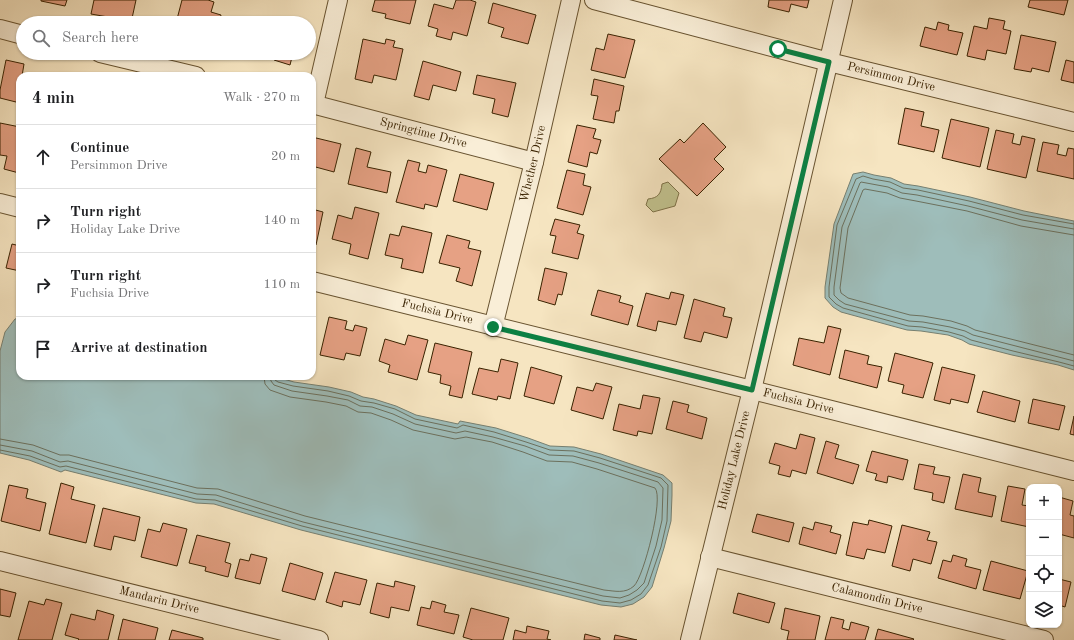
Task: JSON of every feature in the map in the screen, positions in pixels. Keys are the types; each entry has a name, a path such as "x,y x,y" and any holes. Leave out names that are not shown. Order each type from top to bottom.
{"street":[{"path":"316,92 338,0"},
{"name":"Whether Drive","path":"493,327 572,0"},
{"name":"Persimmon Drive","path":"594,0 829,62 1074,122"},
{"name":"Holiday Lake Drive","path":"690,640 752,390 843,0"},
{"path":"0,29 16,32"},
{"path":"129,60 179,72"},
{"name":"Springtime Drive","path":"316,105 534,162"},
{"path":"0,203 16,207"},
{"name":"Fuchsia Drive","path":"316,282 752,390 1074,472"},
{"name":"Calamondin Drive","path":"710,557 1044,640"},
{"name":"Mandarin Drive","path":"0,561 319,640"}],"green space":[{"path":"668,182 679,193 675,206 653,212 646,205 648,199 657,196 660,193 662,184"}],"water":[{"path":"863,172 891,178 904,184 970,197 1024,211 1074,221 1074,370 969,344 948,335 907,330 841,312 833,307 825,298 825,287 834,224 853,174"},
{"path":"15,319 16,380 287,380 351,392 363,397 396,406 416,415 458,424 460,421 496,428 550,446 574,447 601,454 663,475 672,483 671,521 652,587 644,597 633,604 621,607 601,605 301,530 214,504 196,503 65,470 61,472 29,460 0,453 0,351 5,332"}],"building":[{"path":"41,0 67,0 65,6"},
{"path":"94,0 136,0 133,16 102,16 91,14"},
{"path":"182,0 208,0 214,2 211,12 221,15 221,16 178,16"},
{"path":"375,0 416,0 410,24 385,18 386,14 372,11"},
{"path":"456,0 470,0 476,2 467,36 453,32 451,40 436,36 438,29 428,26 434,4 453,9"},
{"path":"769,0 809,0 807,8 791,4 789,12 768,7"},
{"path":"1030,0 1068,0 1064,15 1028,7"},
{"path":"493,3 536,15 528,44 501,37 504,28 488,23"},
{"path":"989,18 1005,21 1003,29 1011,31 1006,54 987,50 985,60 967,56 974,26 987,29"},
{"path":"938,22 949,25 948,30 963,33 957,55 920,46 925,27 936,30"},
{"path":"608,34 635,40 625,78 591,70 596,48 604,50"},
{"path":"1021,35 1056,42 1049,72 1032,68 1031,72 1014,69"},
{"path":"363,39 385,44 386,39 395,41 393,47 403,49 396,80 374,75 372,83 355,79"},
{"path":"6,60 24,64 23,72 16,72 16,102 0,98 0,90"},
{"path":"274,60 291,60 290,65"},
{"path":"1066,60 1074,62 1074,83 1061,80"},
{"path":"423,61 461,72 456,91 433,85 429,100 414,96"},
{"path":"477,75 516,83 508,117 492,113 495,99 473,94"},
{"path":"594,79 624,86 619,111 616,111 614,123 593,119 598,96 591,95"},
{"path":"905,108 924,112 921,126 939,130 934,152 898,144"},
{"path":"951,119 989,128 980,167 942,158"},
{"path":"0,123 16,126 16,172 4,169 7,156 0,155"},
{"path":"703,123 726,147 714,159 724,169 697,196 659,159 680,139 684,143"},
{"path":"577,125 596,129 593,138 601,140 597,154 590,152 587,167 568,162"},
{"path":"996,130 1014,134 1012,143 1020,145 1022,136 1035,139 1026,178 987,169"},
{"path":"316,138 341,144 334,172 316,167"},
{"path":"1043,142 1059,145 1057,154 1066,156 1068,148 1074,149 1074,179 1037,171"},
{"path":"356,148 371,152 367,167 391,172 387,193 348,184"},
{"path":"408,160 420,163 418,171 426,173 428,165 447,170 437,207 425,204 424,209 396,202"},
{"path":"567,170 585,174 583,185 591,187 583,215 557,208"},
{"path":"460,174 494,183 487,210 453,201"},
{"path":"355,207 379,213 368,259 349,254 351,244 332,239 338,215 352,219"},
{"path":"316,210 323,212 316,245"},
{"path":"555,219 580,225 577,233 584,235 578,259 552,253 556,236 550,235"},
{"path":"402,226 432,233 423,273 401,268 403,259 385,255 390,234 399,236"},
{"path":"447,235 470,241 468,248 481,251 472,286 456,281 460,268 439,263"},
{"path":"12,244 16,245 16,270 6,268"},
{"path":"545,268 567,273 562,295 558,294 555,305 538,300"},
{"path":"598,290 621,296 619,302 633,306 628,325 591,315"},
{"path":"671,292 684,295 676,325 658,321 656,331 637,326 646,293 669,299"},
{"path":"694,299 725,308 723,316 732,318 727,338 704,332 701,342 684,338"},
{"path":"329,317 347,321 345,329 353,331 355,325 367,328 360,356 346,353 344,360 320,355"},
{"path":"828,326 841,329 830,375 793,365 799,338 824,343"},
{"path":"408,335 428,340 417,380 388,372 390,365 379,361 385,339 405,345"},
{"path":"435,343 472,352 462,398 449,395 451,386 440,383 441,375 428,372"},
{"path":"845,350 869,356 867,364 882,367 877,388 839,378"},
{"path":"895,353 933,363 923,398 902,393 904,385 888,381"},
{"path":"501,359 518,363 510,399 498,396 497,400 472,394 479,368 498,372"},
{"path":"531,367 562,376 554,404 524,396"},
{"path":"942,367 975,375 968,403 951,399 950,404 934,400"},
{"path":"596,383 612,387 603,419 571,410 577,387 593,391"},
{"path":"983,391 1020,401 1015,422 977,412"},
{"path":"643,395 660,398 652,434 638,431 637,436 613,430 619,404 640,409"},
{"path":"1033,399 1065,406 1059,430 1028,423"},
{"path":"673,401 689,405 687,412 707,418 702,439 666,429"},
{"path":"1074,416 1074,435 1070,434"},
{"path":"800,434 815,438 806,474 792,470 790,477 778,474 780,466 769,463 775,443 796,449"},
{"path":"826,441 839,445 835,458 859,465 853,484 817,473"},
{"path":"872,451 908,460 903,480 888,476 887,483 875,480 877,474 866,471"},
{"path":"919,464 935,467 933,474 950,477 944,503 932,500 933,493 914,489"},
{"path":"963,474 981,478 978,492 996,496 992,517 955,509"},
{"path":"61,483 74,487 71,499 95,505 86,543 49,534"},
{"path":"9,485 28,489 26,498 46,503 40,531 1,521"},
{"path":"1008,486 1025,489 1022,505 1026,506 1026,526 1001,521"},
{"path":"1062,498 1073,501 1070,515 1074,516 1074,538 1062,535"},
{"path":"103,508 140,517 135,541 114,536 111,550 94,546"},
{"path":"757,514 794,523 789,542 752,532"},
{"path":"869,520 892,526 885,553 867,549 864,559 846,555 853,522 868,525"},
{"path":"815,522 832,526 830,532 841,535 836,554 799,544 803,527 813,530"},
{"path":"163,523 187,529 177,566 141,557 148,529 160,532"},
{"path":"902,525 930,532 927,540 937,542 931,564 913,559 910,571 892,566"},
{"path":"197,535 230,543 225,562 231,564 228,577 205,571 206,567 189,563"},
{"path":"251,554 267,558 260,584 235,578 240,559 249,561"},
{"path":"953,555 967,559 965,566 981,570 976,589 938,578 943,560 951,562"},
{"path":"991,561 1026,570 1026,578 1020,599 983,590"},
{"path":"290,563 323,573 315,600 282,591"},
{"path":"335,572 367,580 360,605 343,601 342,607 326,602"},
{"path":"1062,580 1071,582 1065,607 1062,606"},
{"path":"395,581 415,586 409,611 391,607 389,618 370,613 377,583 394,587"},
{"path":"0,589 16,593 10,617 0,615"},
{"path":"738,593 775,603 769,623 733,613"},
{"path":"46,599 62,603 52,640 18,640 29,601 44,605"},
{"path":"432,601 446,605 444,612 459,615 454,634 417,625 421,607 430,609"},
{"path":"471,608 509,618 503,640 473,640 463,637"},
{"path":"785,608 820,616 815,640 787,640 789,631 781,629"},
{"path":"97,610 114,615 108,640 78,640 79,639 65,635 71,614 95,620"},
{"path":"831,617 844,620 842,628 849,630 851,622 869,627 865,640 825,640"},
{"path":"123,619 158,628 155,640 118,640"},
{"path":"527,626 549,631 547,639 551,640 513,640 515,630 526,633"},
{"path":"878,629 914,639 875,640"},
{"path":"172,630 203,638 203,640 169,640"},
{"path":"585,634 600,638 600,640 584,640"},
{"path":"615,635 637,640 614,640"}],"route":[{"path":"493,327 752,390 829,62 778,49"}]}
